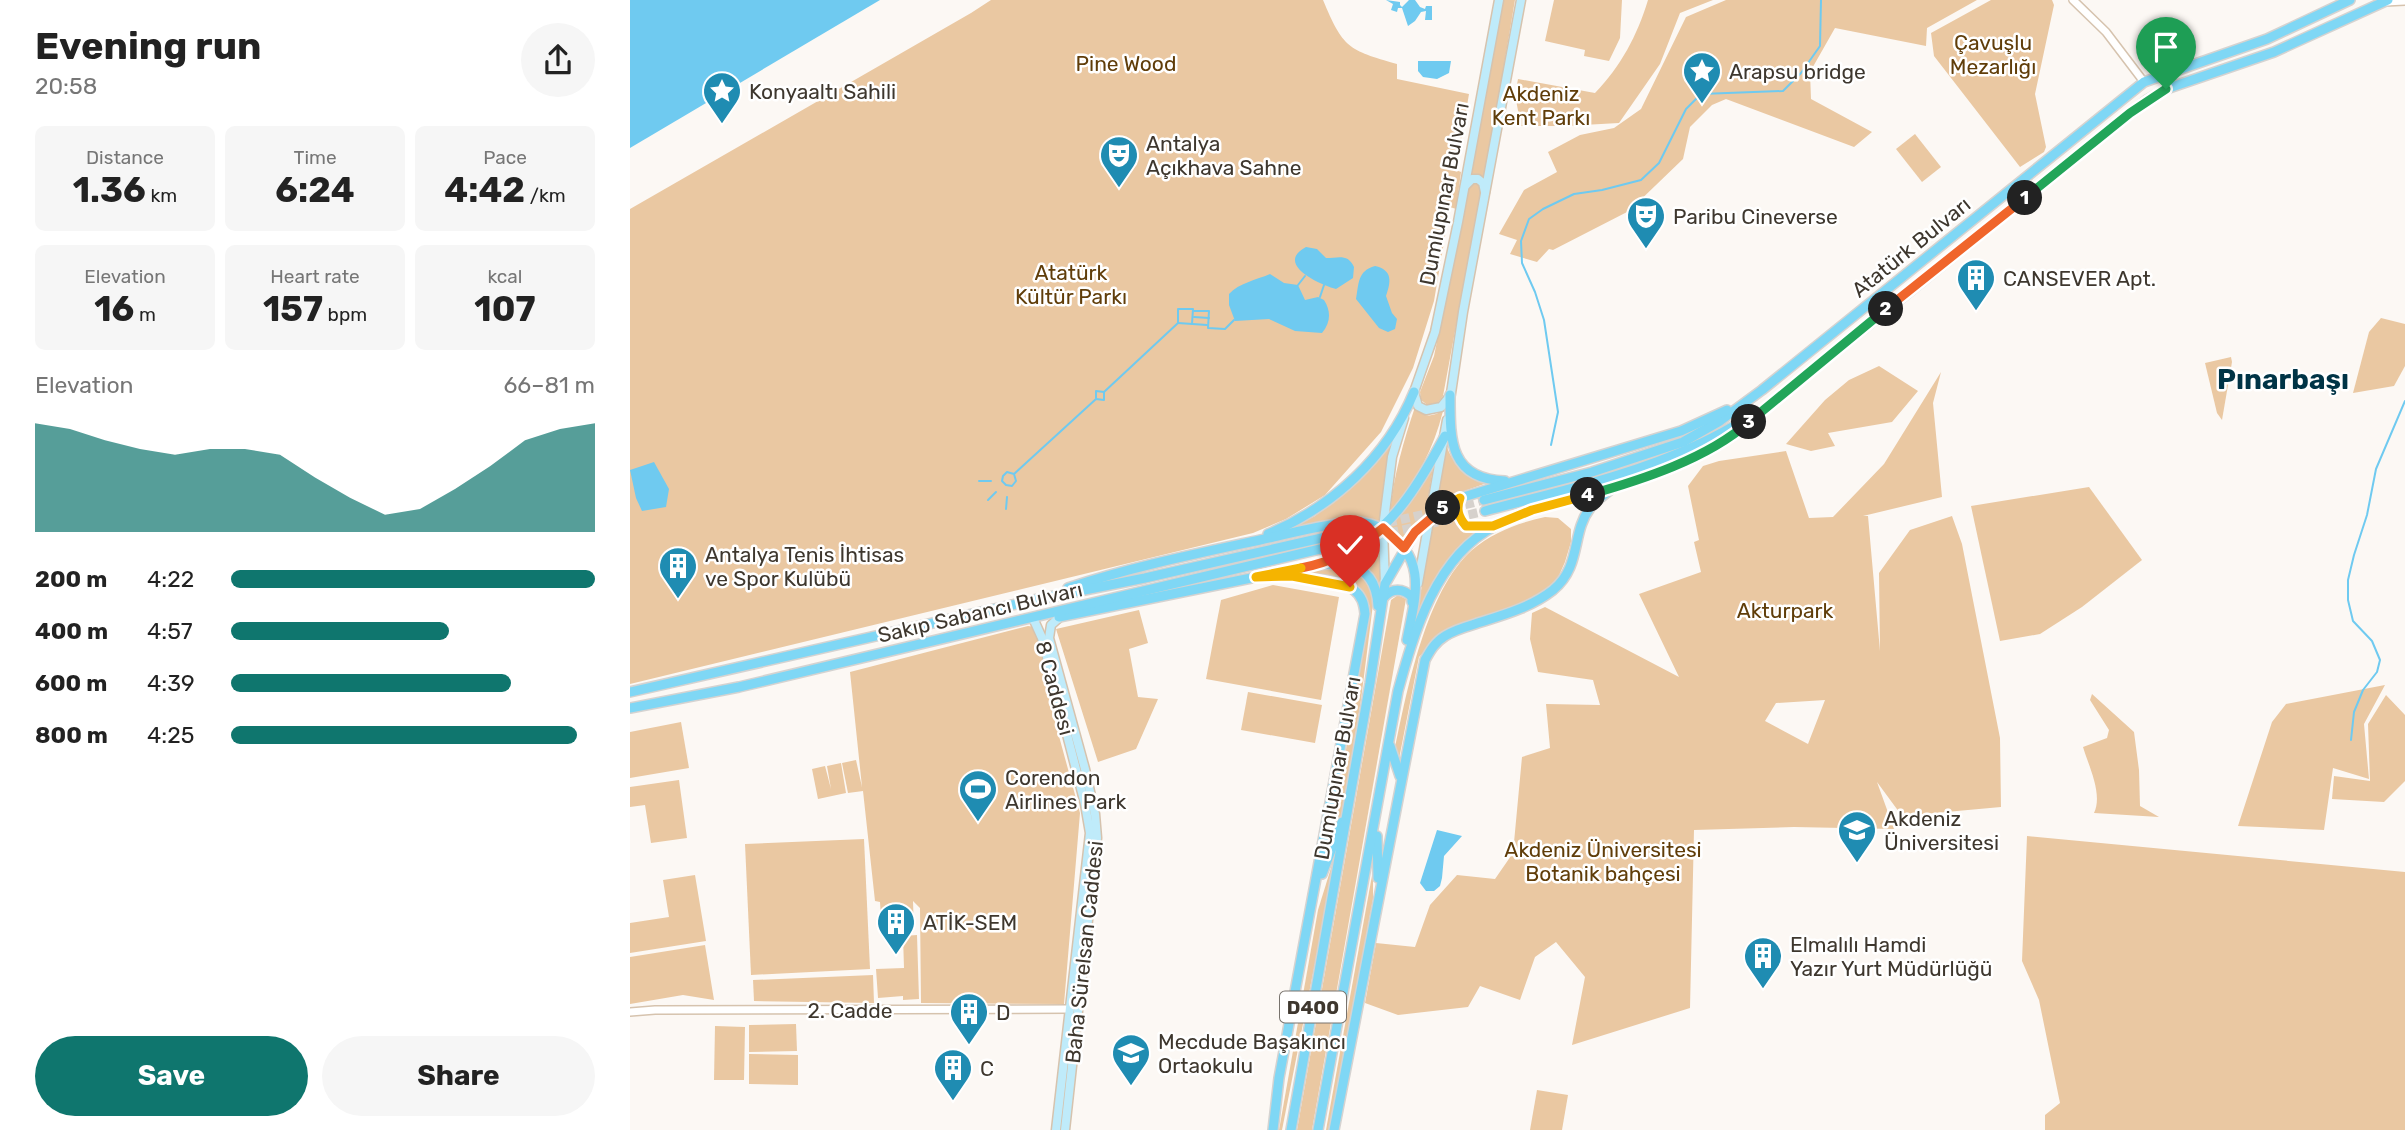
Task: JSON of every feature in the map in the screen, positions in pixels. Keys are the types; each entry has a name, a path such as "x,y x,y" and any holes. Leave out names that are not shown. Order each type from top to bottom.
{"main road":[{"name":"Dumlupınar Bulvarı","path":"1414,393 1435,332 1499,0"},
{"name":"Dumlupınar Bulvarı","path":"1417,587 1521,0"},
{"name":"Atatürk Bulvarı","path":"1484,500 1592,471 1683,442 1720,421 2144,82 2267,39 2350,0"},
{"name":"Atatürk Bulvarı","path":"1485,511 1562,491 1673,455 1698,445 1764,409 2147,100 2166,89 2286,47 2386,1"},
{"path":"1465,186 1472,179 1478,179 1483,183 1485,193"},
{"path":"1414,393 1418,406 1426,410 1441,407 1450,396"},
{"path":"1247,543 1311,513 1344,489 1364,468 1406,412 1414,393"},
{"path":"1450,396 1450,430 1453,450 1459,461 1466,470 1486,481 1513,482"},
{"path":"1385,584 1415,532 1428,519 1460,498 1681,431 1750,398"},
{"path":"1398,691 1410,647 1432,591 1475,538 1493,526 1532,510 1614,487 1671,467 1742,428 1764,409"},
{"name":"Dumlupınar Bulvarı","path":"1291,1130 1377,640 1385,584 1383,528 1392,457 1406,412"},
{"path":"1033,618 1060,617 1319,564 1351,551 1383,528 1424,475 1445,436"},
{"path":"1334,1130 1424,660 1433,646 1445,635 1522,609 1539,601 1556,587 1570,568 1589,508 1614,487"},
{"path":"1460,498 1458,510 1466,526 1493,526"},
{"path":"1034,600 1141,566 1338,524 1367,523 1383,528 1404,548 1414,568 1417,587 1318,1130"},
{"path":"1338,524 1348,526 1356,533 1357,538 1351,551"},
{"path":"1034,600 1145,579 1335,535"},
{"name":"Sakıp Sabancı Bulvarı","path":"630,711 1338,545"},
{"path":"1319,564 1348,564 1368,576 1377,595 1377,640"},
{"path":"1256,577 1292,576 1345,585 1357,593 1365,609 1364,627 1279,1078 1273,1130"},
{"path":"1382,604 1390,591 1407,592 1412,597 1413,611"},
{"name":"Sakıp Sabancı Bulvarı","path":"630,692 1034,600"},
{"name":"Baha Sürelsan Caddesi","path":"1060,617 1049,630 1049,638 1084,769 1097,831 1065,1130"},
{"name":"8 Caddesi","path":"1033,618 1042,638 1090,833 1070,1009"},
{"path":"630,711 668,700"},
{"path":"1389,745 1401,778"},
{"path":"1313,899 1350,800"},
{"path":"1376,818 1379,897"},
{"name":"Baha Sürelsan Caddesi","path":"1056,1130 1070,1009"}],"street":[{"path":"2073,0 2106,32 2144,82"},
{"path":"2386,1 2405,1"},
{"name":"2. Cadde","path":"630,1012 1070,1009"}],"green space":[{"name":"Atatürk Kültür Parkı","path":"991,0 1323,0 1342,38 1357,50 1397,64 1397,79 1469,94 1456,170 1461,172 1456,209 1450,207 1434,301 1413,368 1381,432 1325,495 1286,519 1253,533 630,684 630,209"},
{"path":"1503,0 1515,0 1485,178 1470,174"},
{"path":"1554,0 1622,0 1620,38 1609,61 1584,56 1585,50 1545,41"},
{"name":"Akdeniz Kent Parkı","path":"1648,0 1713,0 1680,13 1660,64 1619,123 1521,126 1515,95 1518,79 1595,93 1627,50"},
{"path":"1726,0 1977,0 1927,28 1926,46 1835,28 1810,72 1811,99 1872,132 1854,147 1726,99 1712,105 1690,127 1683,159 1629,211 1553,250 1549,249 1537,262 1510,254 1517,240 1499,234 1524,190 1557,172 1548,152 1580,135 1614,128 1641,109 1686,17"},
{"name":"Çavuşlu Mezarlığı","path":"1991,0 2052,0 2054,5 2035,94 2046,147 2044,152 2020,167 1934,56 1931,33"},
{"path":"1915,134 1941,167 1922,182 1896,149"},
{"path":"1478,184 1481,191 1443,396 1436,405 1430,407 1421,400 1420,392 1434,356 1469,186"},
{"path":"2381,318 2405,324 2405,366 2394,386 2353,393 2369,332"},
{"path":"2231,357 2222,420 2217,413 2205,363"},
{"path":"1879,366 1918,391 1892,422 1828,433 1835,446 1811,451 1786,444 1825,400 1849,380"},
{"path":"1941,372 1933,403 1942,497 1863,516 1868,516 1880,651 1879,573 1910,530 1952,516 1962,544 2000,738 2001,807 1902,816 1877,782 1894,829 1794,827 1694,830 1690,1008 1572,1045 1585,977 1556,942 1535,957 1520,1000 1480,986 1468,1007 1398,1015 1365,1003 1376,943 1415,947 1430,905 1457,875 1495,879 1513,853 1522,757 1550,748 1546,704 1600,705 1593,680 1538,672 1530,639 1532,613 1545,607 1679,677 1639,594 1701,572 1694,542 1699,540 1688,486 1703,466 1786,451 1809,518 1833,517 1884,464","holes":["1825,700 1808,744 1765,721 1776,703"]},
{"path":"1415,407 1428,415 1443,411 1422,466 1390,515 1399,460"},
{"path":"1395,433 1387,468 1380,523 1343,520 1283,532 1315,516 1348,489"},
{"path":"1446,445 1462,469 1487,483 1456,494 1436,509"},
{"path":"1434,463 1425,516 1402,541 1387,529 1424,483"},
{"path":"2089,487 2142,560 2082,607 2040,634 2000,641 1971,506"},
{"path":"1454,506 1459,526 1471,532 1478,531 1466,542 1416,623 1431,526"},
{"path":"1545,517 1558,518 1571,529 1571,542 1557,580 1542,594 1521,605 1449,628 1419,657 1399,759 1395,748 1406,698 1421,643 1442,590 1456,568 1472,550 1488,538 1525,522"},
{"path":"1382,533 1381,602 1370,575 1343,560 1364,551"},
{"path":"1330,566 1345,568 1357,574 1374,596 1343,810 1329,850 1370,607 1365,597 1350,584 1329,577 1296,573"},
{"path":"1273,585 1339,597 1321,700 1206,679 1221,600"},
{"path":"1398,595 1406,599 1312,1130 1297,1130 1391,600"},
{"path":"1139,610 1148,643 1129,649 1138,697 1158,699 1136,749 1098,762 1056,629"},
{"path":"1028,626 1036,627 1051,707 1080,813 1064,1004 921,1003 920,908 913,901 914,932 882,934 880,902 875,901 863,791 848,793 842,763 856,760 862,787 850,672"},
{"path":"2385,685 2364,724 2369,779 2333,768 2324,830 2238,826 2272,722 2286,704"},
{"path":"1248,692 1322,705 1315,743 1241,730"},
{"path":"2092,694 2134,732 2140,806 2159,817 2094,813 2096,789 2083,747 2107,738 2109,730 2090,700"},
{"path":"2386,695 2405,715 2405,781 2384,802 2332,799 2334,776 2370,781 2368,724"},
{"path":"681,722 689,768 630,778 630,732"},
{"path":"841,763 846,793 818,799 812,769 825,766 831,789 827,766"},
{"path":"679,780 687,838 651,843 645,805 630,807 630,787"},
{"path":"2027,836 2405,872 2405,1130 2045,1130 2045,1115 2060,1103 2039,1000 2022,961"},
{"path":"864,839 870,969 751,975 745,844"},
{"path":"1339,842 1282,1130 1279,1130 1318,910"},
{"path":"1373,870 1373,899 1330,1130 1326,1130"},
{"path":"695,875 706,941 630,953 630,923 669,917 663,880"},
{"path":"917,935 919,999 903,1000 903,996 878,998 876,969 904,968 903,936"},
{"path":"705,945 714,1000 683,995 630,1004 630,957"},
{"path":"873,975 874,1003 754,1001 753,980"},
{"path":"796,1024 797,1051 749,1052 749,1025"},
{"path":"715,1026 745,1027 744,1080 714,1080"},
{"path":"749,1054 798,1055 798,1085 749,1084"},
{"path":"1537,1090 1568,1095 1562,1130 1530,1130"}],"water":[{"path":"630,0 880,0 630,148"},
{"path":"1386,0 1400,2 1402,7 1409,0 1415,0 1425,9 1426,6 1432,6 1432,20 1425,20 1426,11 1421,12 1408,26 1402,8 1398,8 1397,12 1391,10 1393,4"},
{"path":"1418,61 1451,61 1449,73 1437,79 1423,77 1418,71"},
{"path":"1306,247 1317,249 1326,258 1342,257 1349,260 1354,267 1353,278 1336,289 1303,273 1295,260 1297,254"},
{"path":"1375,266 1385,270 1389,277 1386,296 1397,319 1395,329 1388,332 1379,328 1356,299 1362,275"},
{"path":"1270,274 1284,283 1298,285 1305,300 1318,297 1324,300 1329,316 1322,333 1295,331 1269,319 1235,321 1229,305 1229,294 1243,284"},
{"path":"654,462 669,489 666,507 642,511 636,498 630,470"},
{"path":"1437,830 1462,836 1444,856 1440,886 1434,891 1426,891 1420,883"}],"waterway":[{"path":"1551,445 1558,412 1544,320 1522,263 1521,241 1529,219 1574,194 1641,180 1659,163 1686,109 1701,94 1783,91 1801,73 1820,46 1821,0"},
{"path":"1298,285 1305,276"},
{"path":"1320,297 1324,285"},
{"path":"1096,398 1096,391 1104,392 1178,323 1178,309 1193,309 1192,324"},
{"path":"1194,311 1209,311 1208,328 1225,329 1234,320"},
{"path":"1194,317 1209,318"},
{"path":"1178,323 1207,325"},
{"path":"1014,474 1007,472 1002,481 1012,486 1016,481 1014,474 1096,399 1104,400 1104,392"},
{"path":"2351,740 2354,712 2363,690 2377,672 2380,660 2372,641 2353,621 2348,600 2348,580 2367,515 2376,469 2405,401"},
{"path":"979,481 991,481"},
{"path":"988,500 996,492"},
{"path":"1006,509 1007,497"}],"tunnel":[{"path":"1452,508 1484,500"},
{"path":"1335,535 1438,511"},
{"path":"1337,545 1485,511"}],"place":[{"name":"Arapsu bridge","path":"1702,105"},
{"name":"Konyaaltı Sahili","path":"722,125"},
{"name":"Antalya Açıkhava Sahne","path":"1119,189"},
{"name":"Paribu Cineverse","path":"1646,250"},
{"name":"CANSEVER Apt.","path":"1976,312"},
{"name":"Antalya Tenis İhtisas ve Spor Kulübü","path":"678,600"},
{"name":"Corendon Airlines Park","path":"978,823"},
{"name":"Akdeniz Üniversitesi","path":"1857,864"},
{"name":"ATİK-SEM","path":"896,956"},
{"name":"Elmalılı Hamdi Yazır Yurt Müdürlüğü","path":"1763,990"},
{"name":"D","path":"969,1046"},
{"name":"Mecdude Başakıncı Ortaokulu","path":"1131,1087"},
{"name":"C","path":"953,1102"}],"district":[{"name":"Pınarbaşı","path":"2283,379"}],"route":[{"path":"1350,587 1340,583 1284,575 1256,577 1319,564 1340,556 1360,547 1383,528 1404,548 1428,519 1460,498 1458,510 1466,526 1493,526 1532,510 1614,487 1671,467 1704,451 1742,428 2130,113 2166,89"}],"park label":[{"name":"Pine Wood","path":"1126,63"},
{"name":"Akturpark","path":"1785,610"},
{"name":"Akdeniz Üniversitesi Botanik bahçesi","path":"1603,861"}]}
